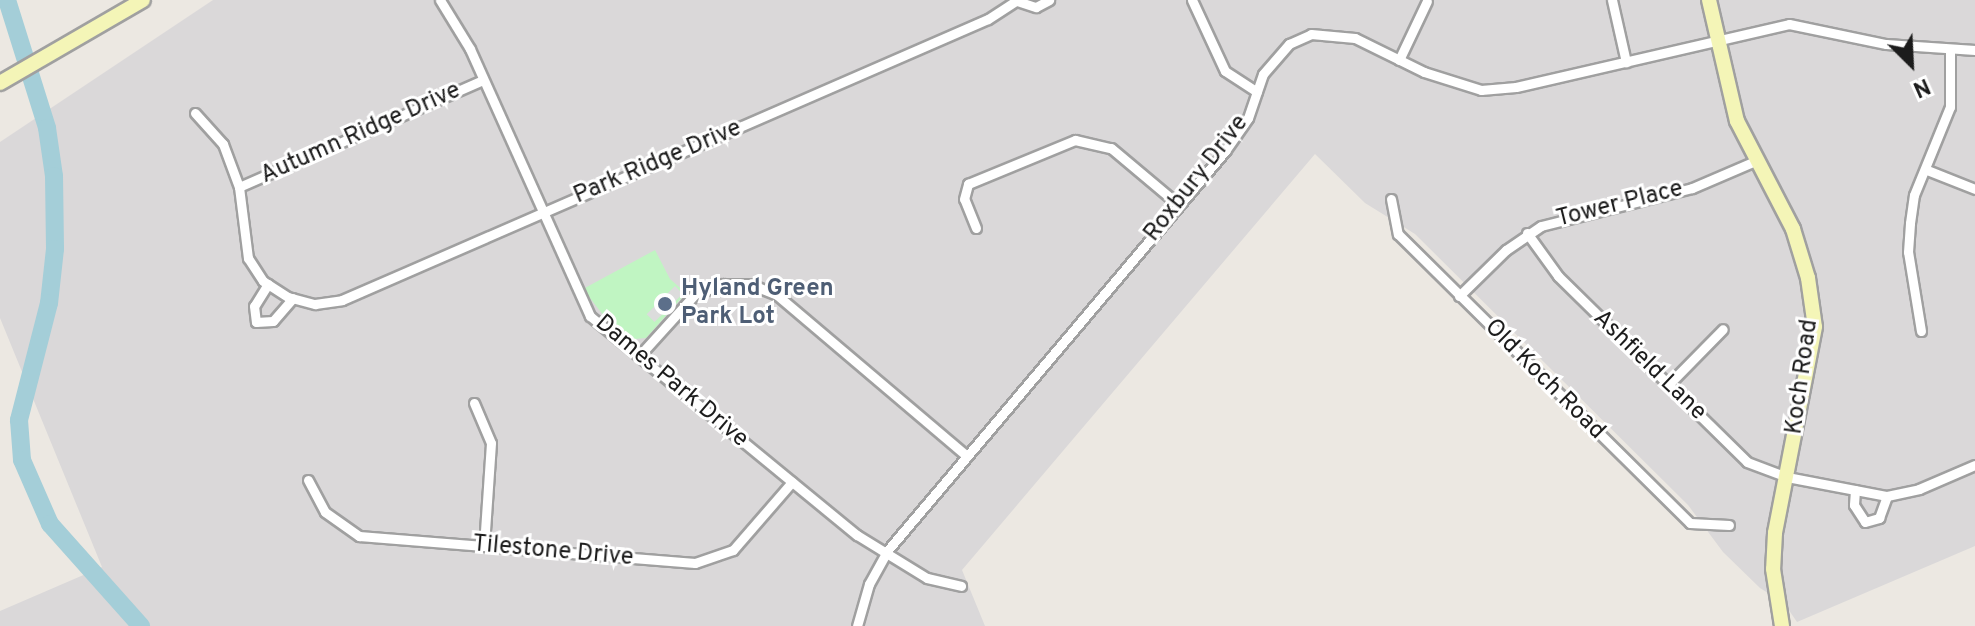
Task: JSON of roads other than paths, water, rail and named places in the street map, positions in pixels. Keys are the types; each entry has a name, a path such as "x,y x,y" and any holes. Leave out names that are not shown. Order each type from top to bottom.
{"street":[{"path":"0,83 143,0"},
{"name":"Dames Park Drive","path":"440,0 455,18 590,316 857,535 927,578 961,586"},
{"name":"Park Ridge Drive","path":"195,113 223,144 239,187 248,258 268,284 293,298 315,304 342,300 988,19 1017,0 1036,7 1049,0"},
{"path":"1192,0 1225,71 1257,92"},
{"path":"1612,0 1626,62"},
{"name":"Koch Road","path":"1709,0 1737,121 1755,161 1793,229 1808,278 1815,327 1773,569 1782,626"},
{"path":"1399,60 1427,1"},
{"name":"Roxbury Drive","path":"857,626 869,584 887,551 1241,128 1275,57 1311,34 1355,38 1399,60 1481,90 1516,87 1805,24 1863,41 1975,50"},
{"path":"1921,331 1908,252 1914,195 1927,170 1950,107 1950,50"},
{"name":"Autumn Ridge Drive","path":"239,187 483,80"},
{"path":"976,228 964,199 968,184 1075,140 1111,148 1179,205"},
{"name":"Tower Place","path":"1459,296 1527,233 1568,216 1704,184 1755,161"},
{"path":"1927,170 1975,189"},
{"name":"Old Koch Road","path":"1391,199 1398,234 1690,523 1729,525"},
{"name":"Ashfield Lane","path":"1527,233 1558,276 1747,462 1787,477 1887,496"},
{"path":"268,284 253,312 262,325 284,313 293,298"},
{"path":"639,356 695,294 723,284 750,284 777,295 967,456"},
{"path":"1668,385 1723,329"},
{"path":"474,403 491,443 484,546"},
{"path":"1855,490 1854,505 1865,522 1879,518 1887,496 1919,489 1975,465"},
{"name":"Tilestone Drive","path":"308,480 325,512 359,536 695,563 715,559 733,550 792,482"}],"waterway":[{"path":"7,0 47,128 54,176 55,249 49,303 19,420 22,460 50,524 141,626"}],"place":[{"name":"Hyland Green Park Lot","path":"665,304"}]}
